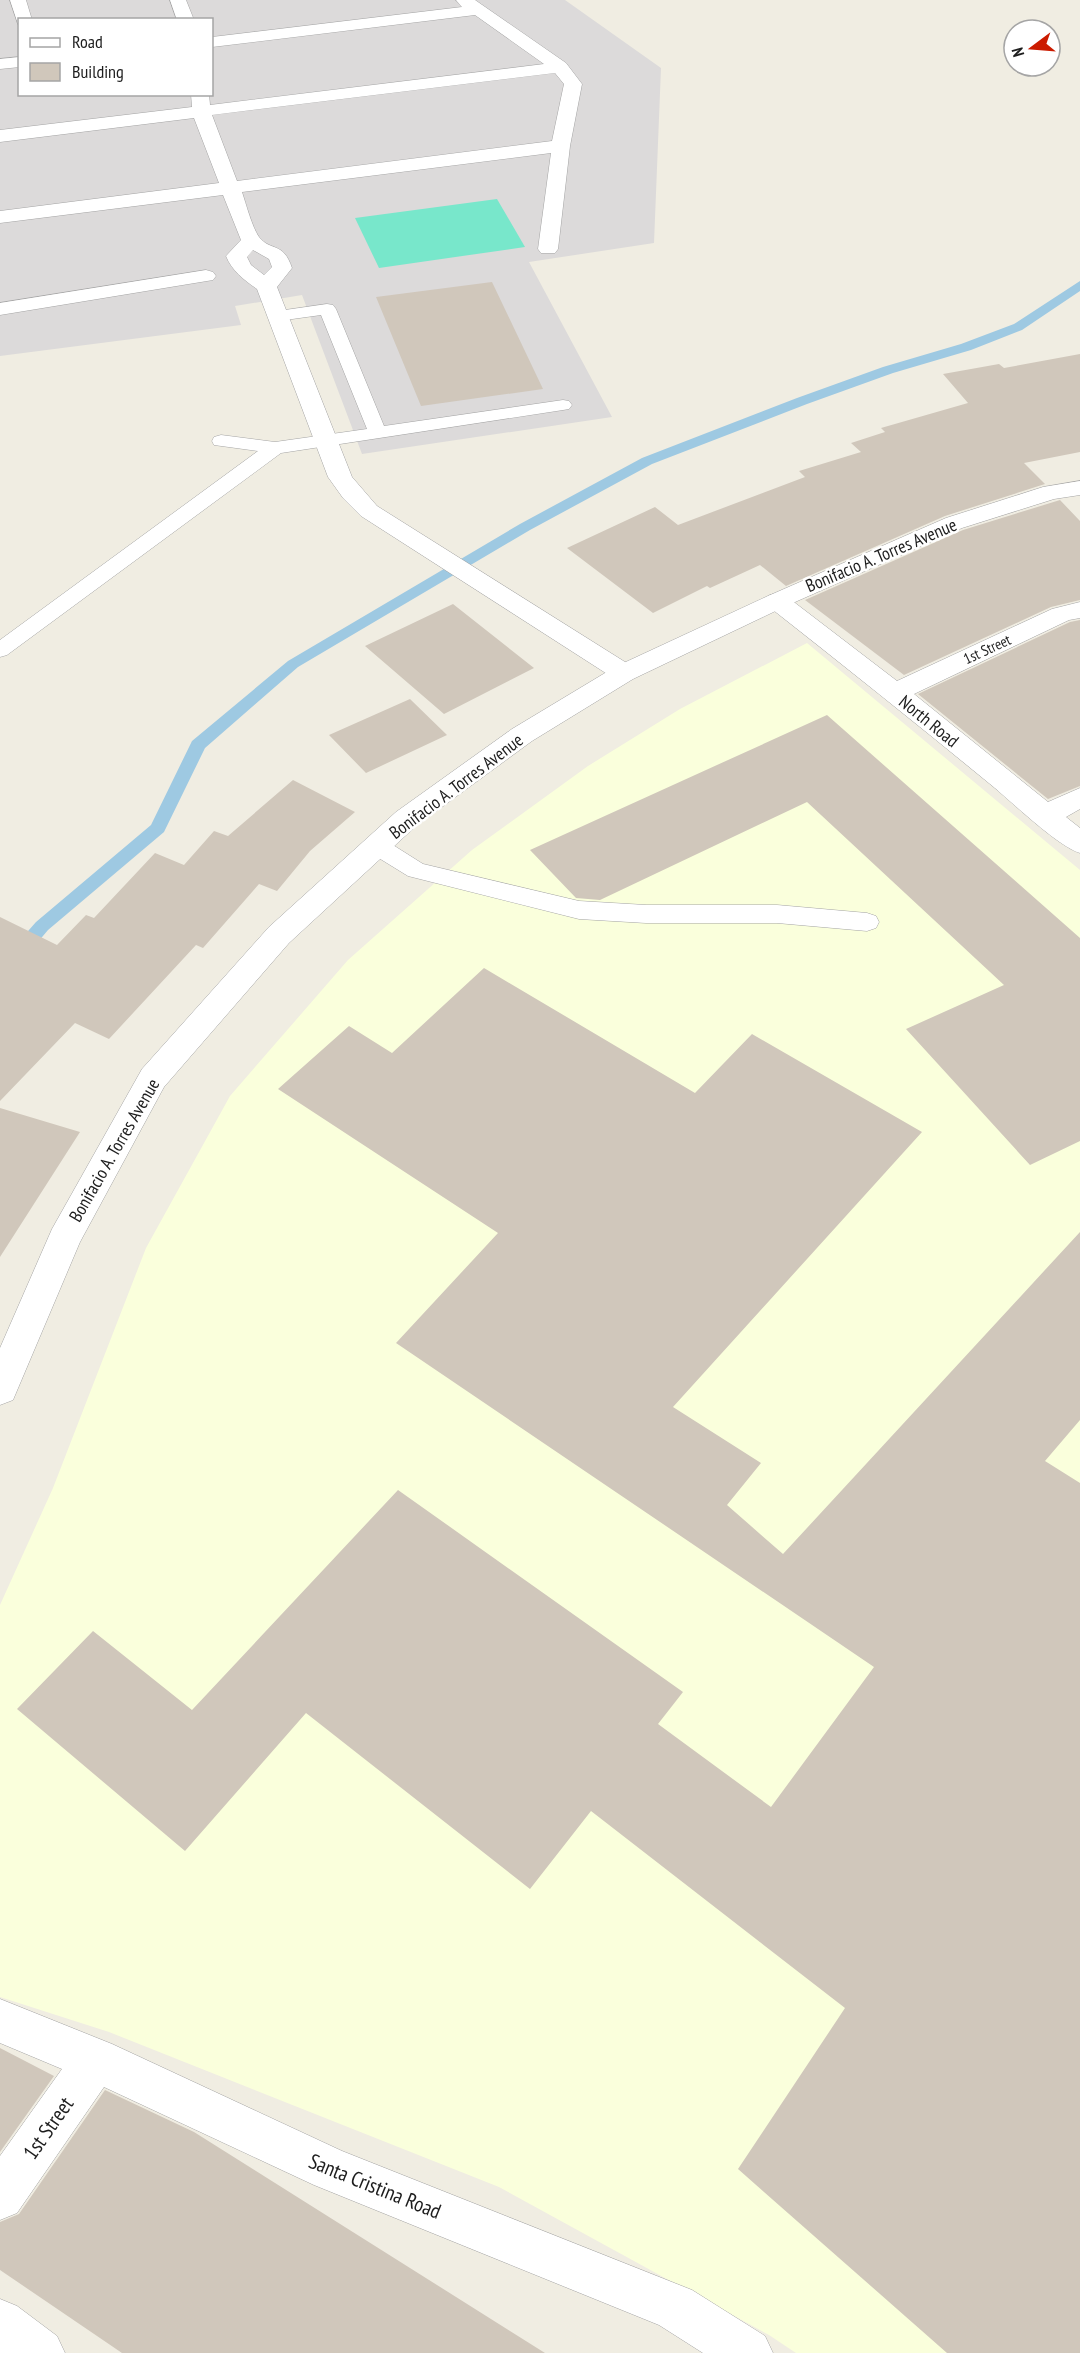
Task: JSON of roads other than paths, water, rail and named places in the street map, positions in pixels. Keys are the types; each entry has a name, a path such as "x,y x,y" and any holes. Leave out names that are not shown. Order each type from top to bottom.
{"street":[{"path":"18,0 23,18"},
{"path":"178,0 185,18"},
{"path":"213,42 471,5 560,67 573,84 561,146 548,249"},
{"path":"0,64 18,62"},
{"path":"0,136 200,103 560,67"},
{"path":"200,103 251,241 278,256 282,268 266,286"},
{"path":"0,217 561,146"},
{"path":"251,241 236,255 237,260 243,269 266,286 340,477 351,493 369,511 624,673"},
{"path":"0,309 206,276"},
{"name":"Bonifacio A. Torres Avenue","path":"0,1389 64,1239 153,1078 279,935 406,819 522,735 624,673 777,601 954,523 1051,492 1080,488"},
{"name":"North Road","path":"777,601 895,692 1080,843"},
{"name":"1st Street","path":"895,692 1061,614 1080,610"},
{"path":"1046,816 1080,797"},
{"name":"Santa Cristina Road","path":"0,2020 96,2060 330,2169 675,2307 748,2353"},
{"name":"1st Street","path":"0,2196 96,2060"},
{"path":"0,2323 40,2353"}],"lane":[{"path":"278,316 327,309 378,432"},
{"path":"221,441 275,448 563,405"},
{"path":"0,650 275,448"},
{"path":"377,846 416,870 579,910 645,914 777,914 867,922"}],"waterway":[{"path":"0,975 42,926 158,828 198,745 293,664 525,527 647,461 802,401 888,370 966,347 1018,327 1080,285"}]}
